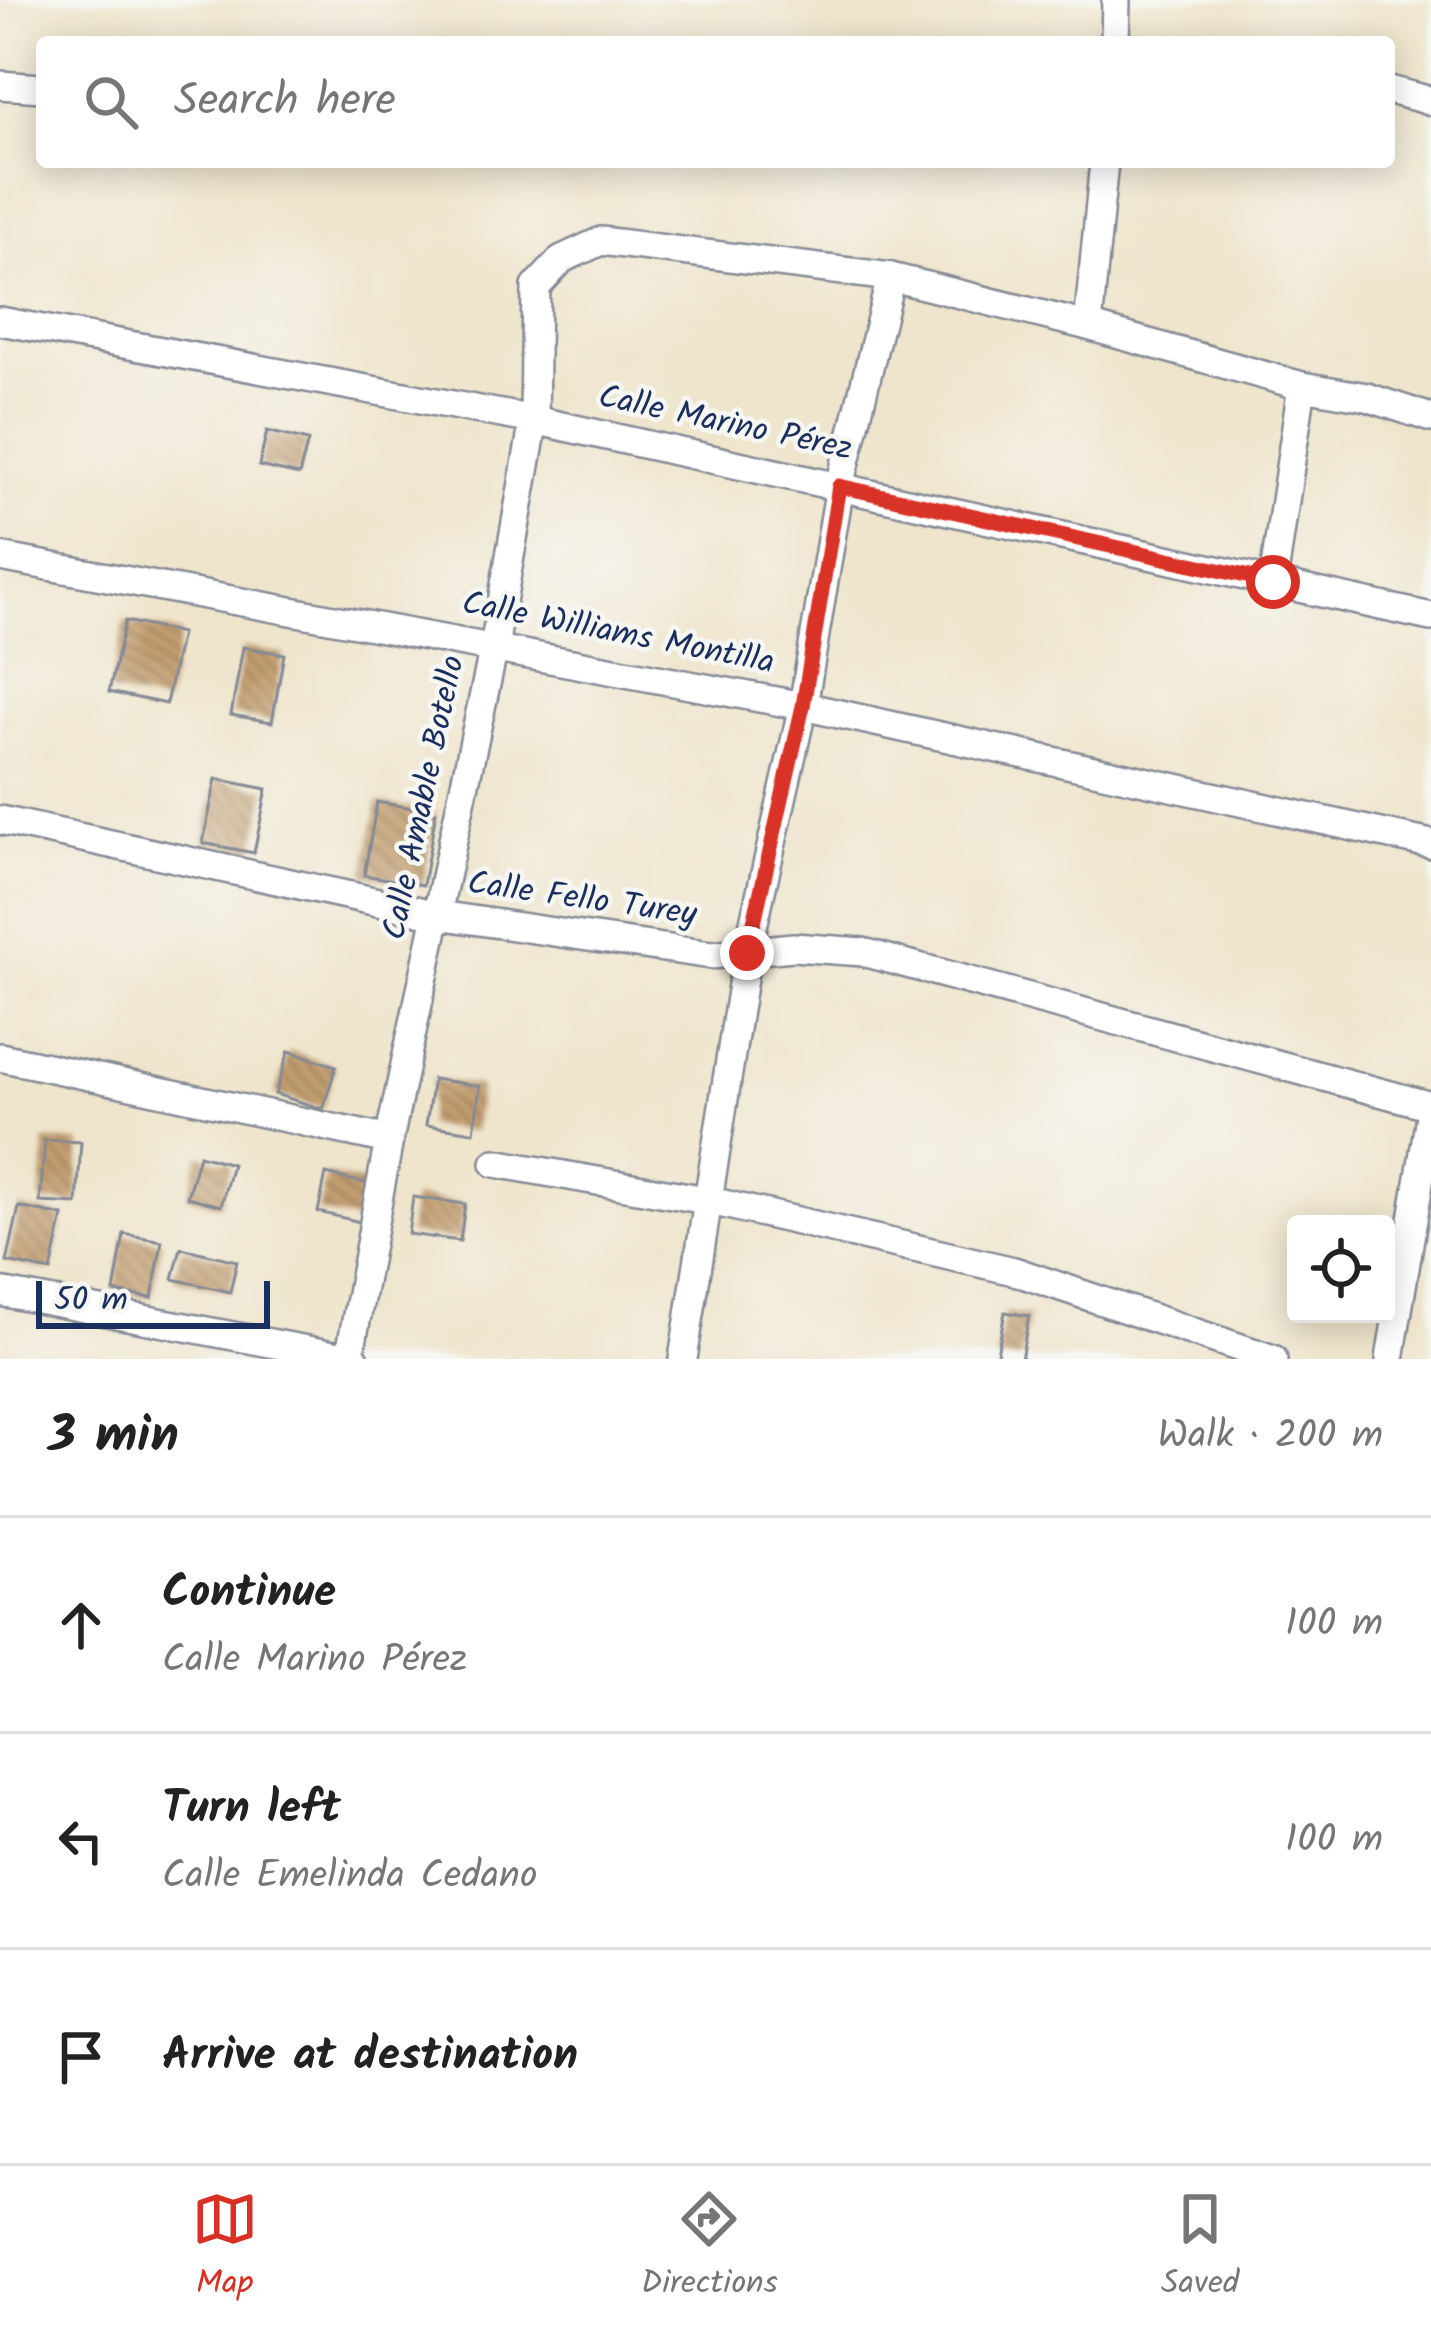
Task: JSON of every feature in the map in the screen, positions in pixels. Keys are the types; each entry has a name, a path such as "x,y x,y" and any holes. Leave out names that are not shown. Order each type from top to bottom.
{"street":[{"path":"1115,36 1116,0"},
{"path":"0,85 36,88"},
{"path":"1395,92 1431,101"},
{"path":"1088,326 1103,168"},
{"name":"Calle Amable Botello","path":"351,1359 388,1140 494,647 534,420 536,287 562,259 601,241 891,278"},
{"path":"683,1359 747,953 803,706 839,486 891,278 1431,418"},
{"name":"Calle Marino Pérez","path":"0,321 534,420 1431,617"},
{"path":"1273,582 1302,386"},
{"name":"Calle Williams Montilla","path":"0,557 803,706 1431,844"},
{"name":"Calle Fello Turey","path":"0,820 438,915 711,955 793,947 863,952 1431,1108"},
{"path":"0,1057 388,1140"},
{"path":"1390,1359 1431,1108"},
{"path":"495,1163 706,1200 1014,1271 1273,1359"},
{"path":"0,1292 351,1359"}],"building":[{"path":"267,431 308,441 299,475 259,466"},
{"path":"125,621 181,633 166,704 109,692"},
{"path":"243,647 284,654 272,722 231,715"},
{"path":"216,779 267,789 254,853 203,843"},
{"path":"377,802 436,812 423,885 364,875"},
{"path":"289,1051 336,1066 323,1109 275,1094"},
{"path":"433,1079 480,1086 474,1132 426,1125"},
{"path":"45,1140 81,1142 77,1204 40,1202"},
{"path":"199,1155 232,1164 221,1206 187,1197"},
{"path":"326,1174 369,1184 360,1222 318,1212"},
{"path":"413,1197 465,1204 460,1241 408,1234"},
{"path":"19,1207 63,1216 51,1271 7,1262"},
{"path":"124,1234 162,1241 152,1298 114,1292"},
{"path":"181,1248 237,1261 230,1292 173,1279"},
{"path":"1005,1312 1029,1316 1021,1359 996,1359"}],"route":[{"path":"747,953 803,706 839,486 1273,582"}]}
